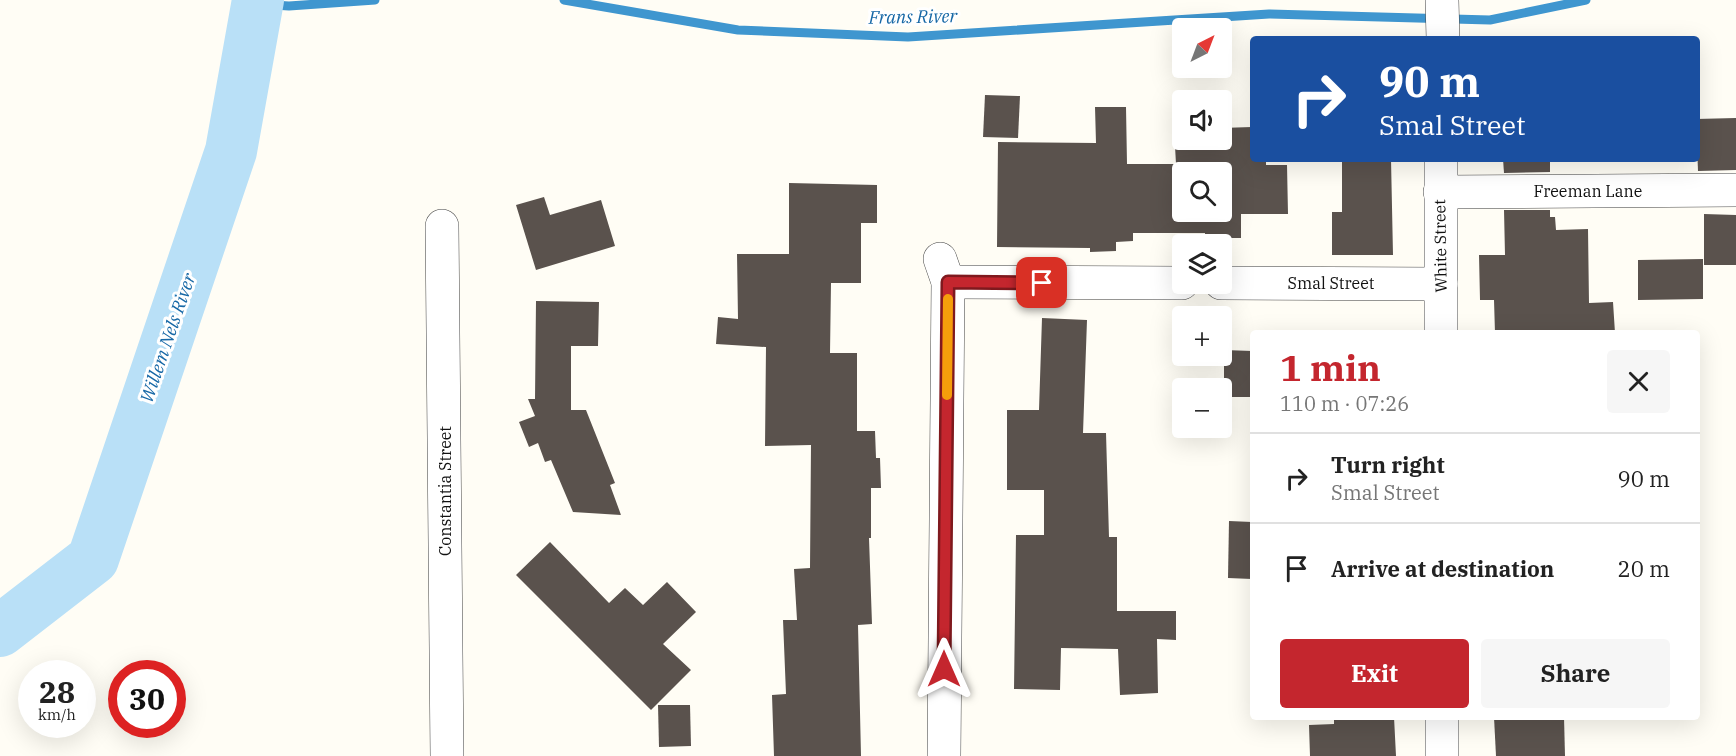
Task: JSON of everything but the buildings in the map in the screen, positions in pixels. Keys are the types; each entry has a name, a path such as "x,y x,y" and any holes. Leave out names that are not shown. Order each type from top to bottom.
{"street":[{"path":"1442,0 1443,36"},
{"name":"White Street","path":"1441,162 1441,330"},
{"name":"Freeman Lane","path":"1440,192 1736,190"},
{"name":"Constantia Street","path":"442,226 447,756"},
{"path":"944,756 944,271 1172,282"},
{"name":"Smal Street","path":"1232,283 1441,284"},
{"path":"1442,720 1442,756"}],"waterway":[{"name":"Willem Nels River","path":"0,631 93,559 231,151 258,0"},
{"name":"Frans River","path":"258,4 289,6 375,0"},
{"name":"Frans River","path":"564,0 738,30 908,37 1269,14 1490,20 1586,0"}],"slow traffic":[{"path":"947,395 948,299"}],"route":[{"path":"944,669 948,282 1042,283"}]}
